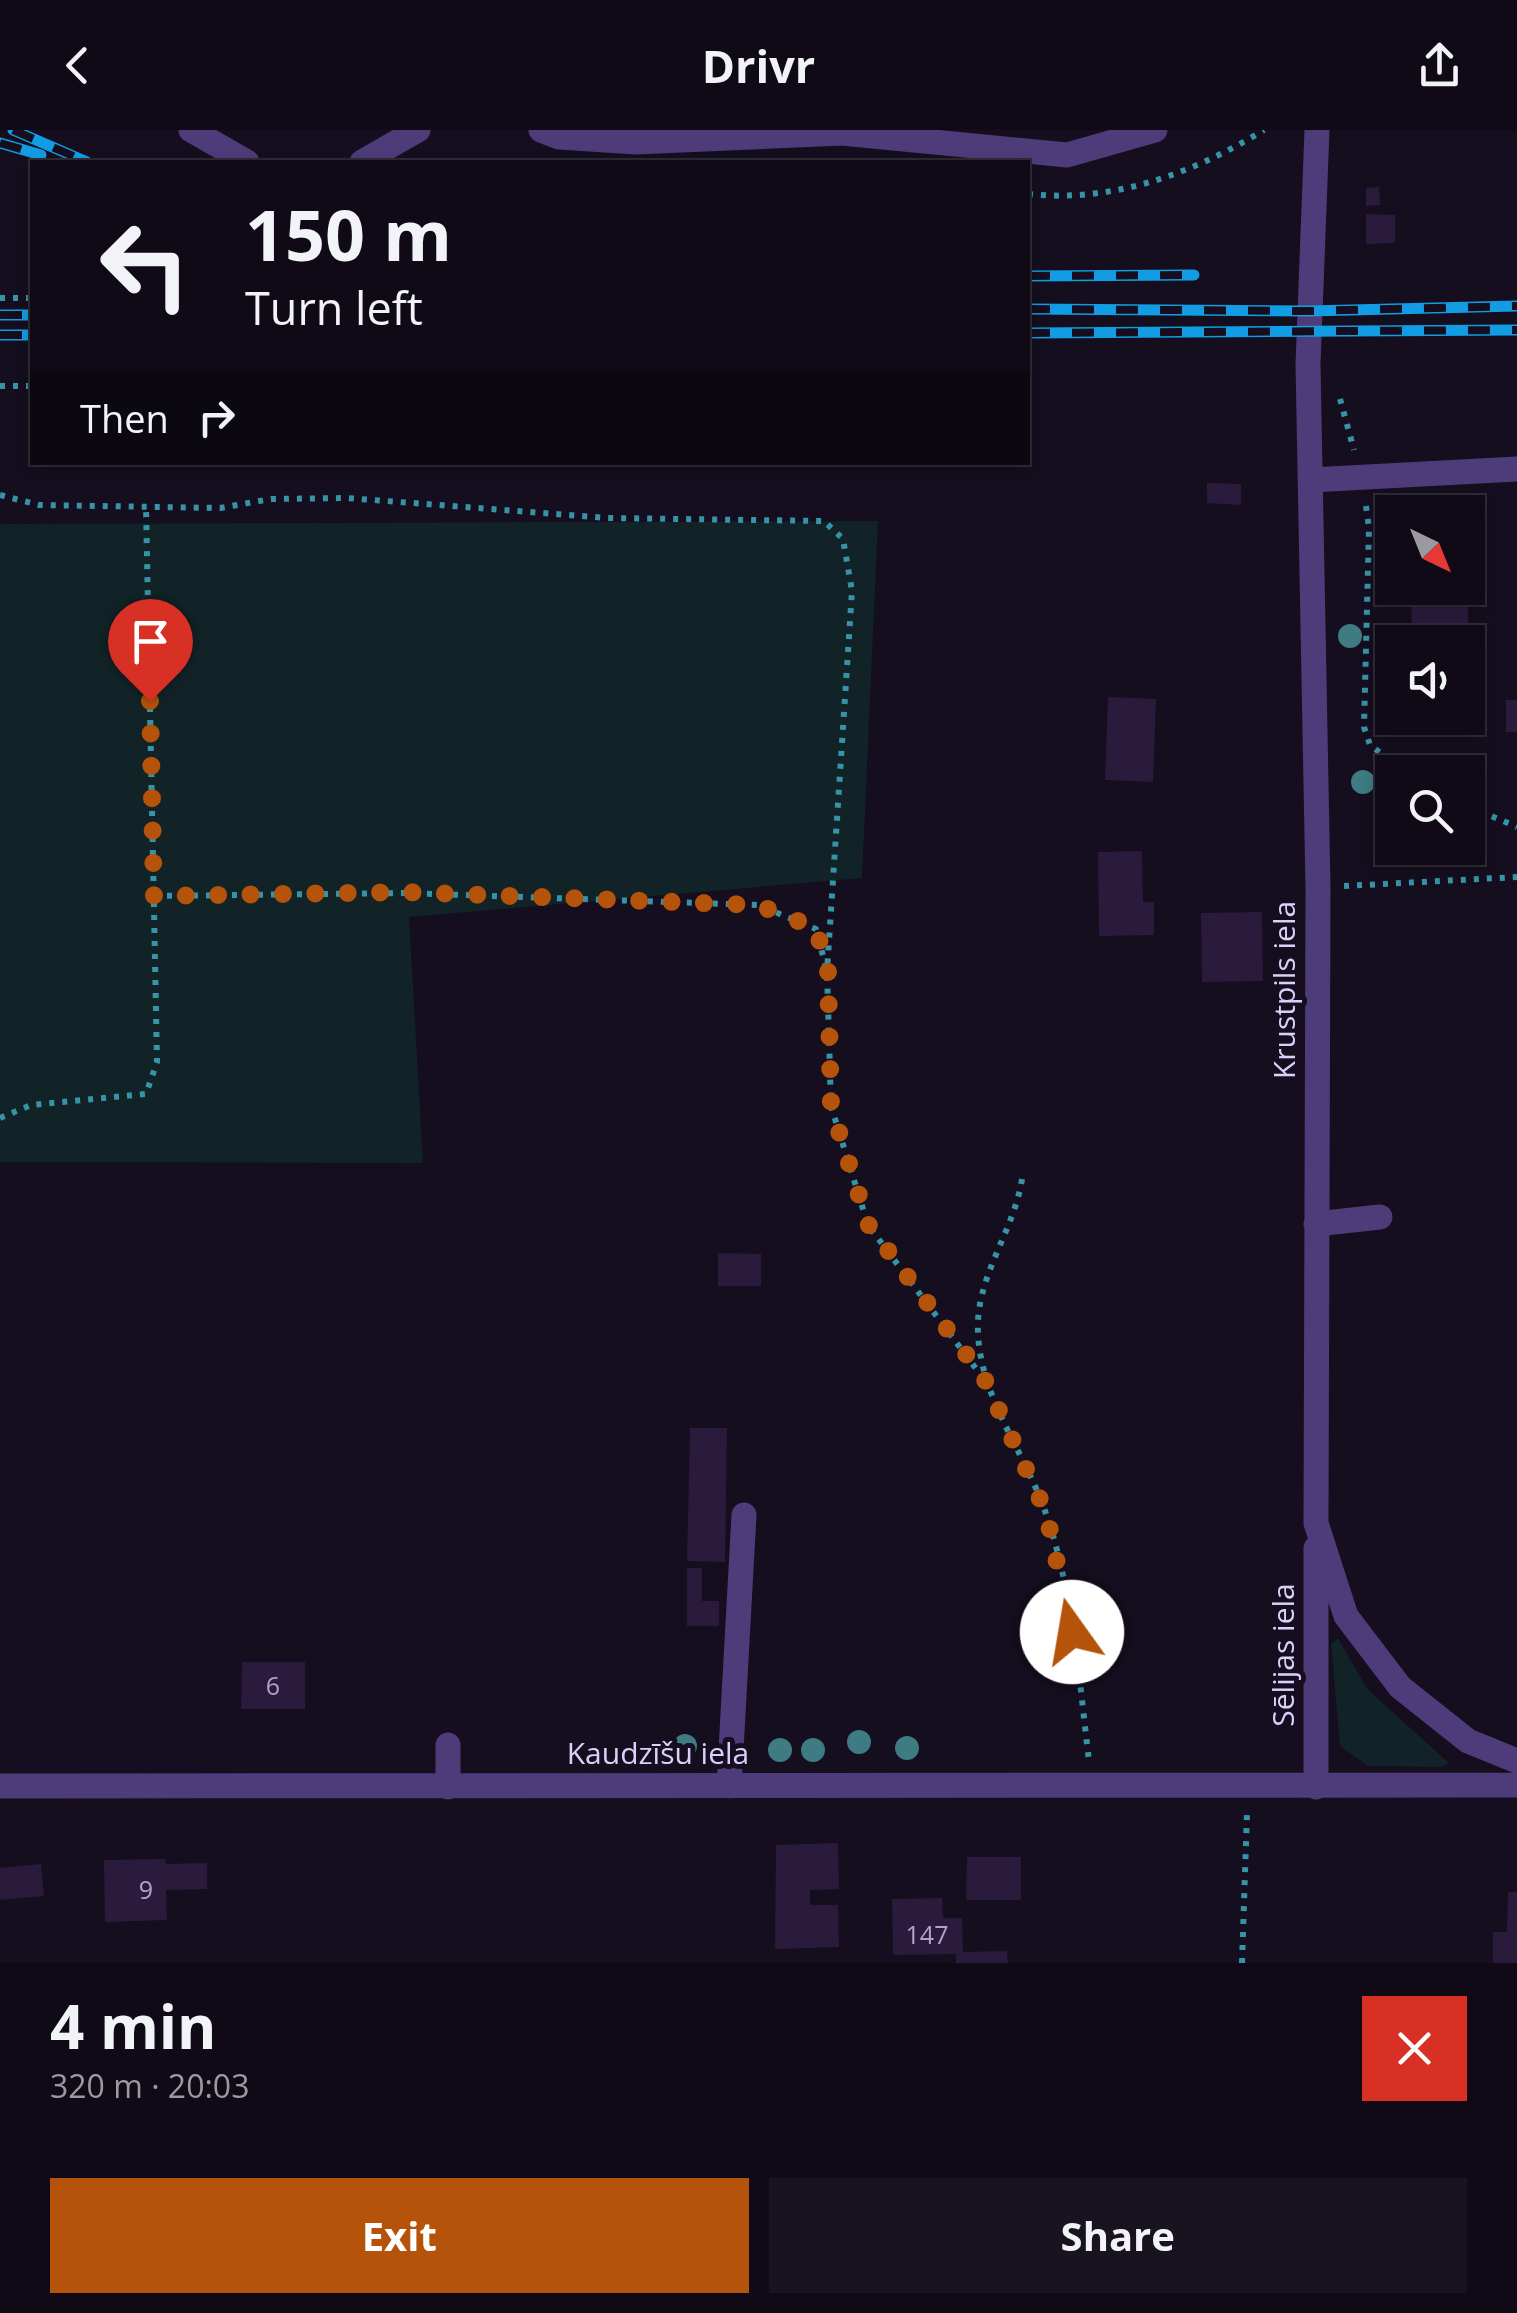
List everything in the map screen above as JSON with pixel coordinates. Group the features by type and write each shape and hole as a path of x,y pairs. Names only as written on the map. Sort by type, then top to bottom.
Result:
{"street":[{"path":"191,130 244,160"},
{"path":"366,160 418,130"},
{"path":"541,130 559,137 636,142 842,133 1067,155 1155,130"},
{"name":"Krustpils iela","path":"1317,130 1309,382 1318,888 1316,1523 1346,1616 1400,1687 1468,1741 1517,1761"},
{"path":"1311,480 1517,469"},
{"path":"1316,1224 1380,1217"},
{"path":"729,1786 744,1515"},
{"name":"Sēlijas iela","path":"1316,1523 1316,1787"},
{"path":"448,1744 448,1786"},
{"path":"1316,1787 1517,1785"},
{"name":"Kaudzīšu iela","path":"0,1786 1316,1787"}],"path":[{"path":"1030,194 1072,199 1137,187 1226,153 1264,130"},
{"path":"0,298 30,298"},
{"path":"1309,382 1337,387 1361,479 1369,528 1364,727 1370,745 1383,755"},
{"path":"0,386 30,386"},
{"path":"0,494 39,505 220,508 272,498 347,498 608,518 824,521 843,539 852,591 828,971 831,1106 868,1224 984,1378 1046,1512 1072,1632 1092,1787"},
{"path":"0,1118 31,1105 146,1094 157,1062 146,506"},
{"path":"1485,813 1517,827"},
{"path":"1318,888 1517,877"},
{"path":"154,896 404,892 758,905 816,928 828,971"},
{"path":"984,1378 977,1330 986,1276 1022,1180"},
{"path":"1242,1963 1249,1787"}],"shaded area":[{"path":"878,521 862,878 409,917 423,1163 0,1162 0,524"},
{"path":"1338,1638 1367,1689 1449,1763 1442,1767 1368,1766 1340,1746 1331,1644"}],"building":[{"path":"1379,187 1380,205 1366,206 1366,188"},
{"path":"1366,214 1395,215 1395,243 1366,244"},
{"path":"1207,483 1241,484 1241,505 1207,503"},
{"path":"1411,605 1468,605 1468,625 1412,625"},
{"path":"1108,697 1156,699 1153,782 1105,780"},
{"path":"1506,700 1517,700 1517,732 1506,732"},
{"path":"1413,735 1470,735 1470,736"},
{"path":"1142,851 1143,902 1154,902 1154,935 1099,936 1098,852"},
{"path":"1262,912 1263,981 1202,982 1201,913"},
{"path":"718,1253 761,1254 761,1286 718,1286"},
{"path":"690,1428 727,1428 725,1562 687,1561"},
{"path":"687,1568 702,1568 702,1601 719,1601 719,1626 687,1626"},
{"path":"242,1662 305,1662 305,1709 241,1709"},
{"path":"838,1843 839,1889 810,1890 810,1905 838,1905 839,1947 775,1949 776,1845"},
{"path":"967,1857 1021,1857 1021,1900 966,1900"},
{"path":"165,1859 166,1864 207,1863 207,1889 166,1890 167,1920 105,1922 104,1860"},
{"path":"41,1864 44,1896 0,1900 0,1868"},
{"path":"1508,1892 1517,1892 1517,1963 1493,1963 1493,1932 1507,1932"},
{"path":"942,1898 943,1918 962,1918 963,1952 1007,1951 1008,1963 956,1963 956,1954 893,1955 892,1899"}],"railway":[{"path":"13,130 82,160"},
{"path":"0,143 41,155"},
{"path":"1030,276 1194,275"},
{"path":"1030,309 1309,311 1517,306"},
{"path":"0,315 30,315"},
{"path":"1030,333 1517,330"},
{"path":"0,335 30,335"}],"route":[{"path":"150,701 154,896 404,892 758,905 816,928 828,971 831,1106 868,1224 984,1378 1046,1512 1072,1632"}]}
